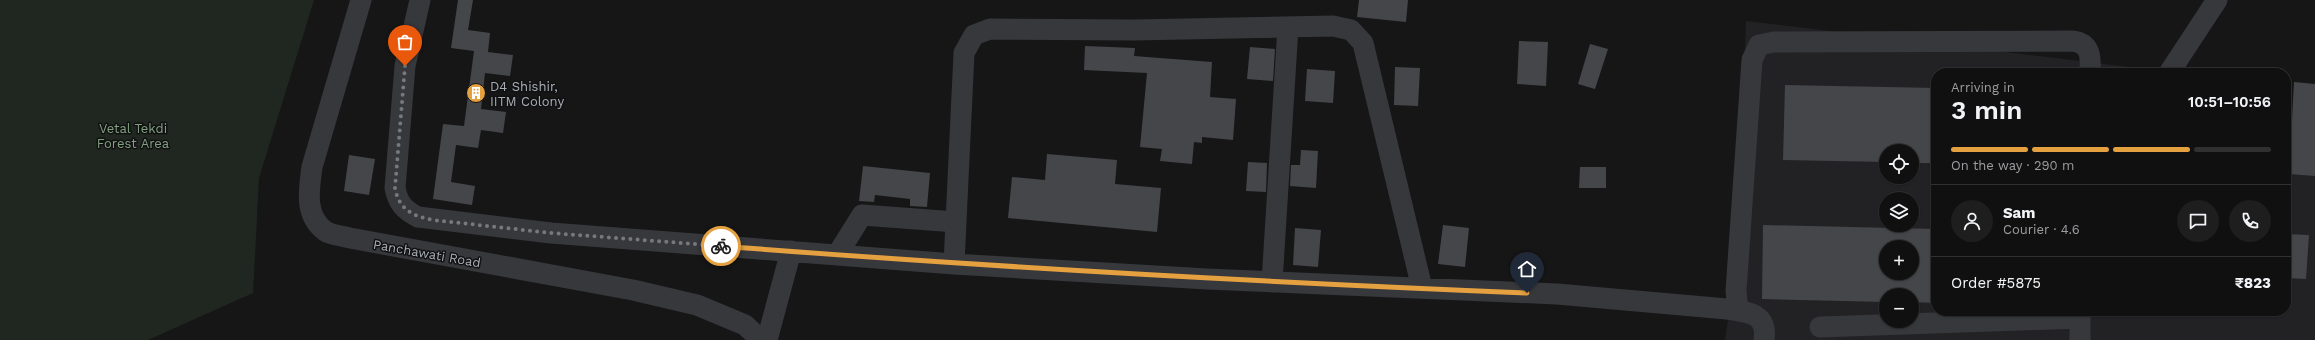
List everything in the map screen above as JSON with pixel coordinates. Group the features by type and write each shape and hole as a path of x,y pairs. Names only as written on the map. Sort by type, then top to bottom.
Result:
{"street":[{"name":"Panchawati Road","path":"361,0 312,166 309,193 312,217 326,232 350,238 633,290 697,305 745,325 761,340"},
{"path":"420,0 405,66 395,188 397,200 405,210 418,217 551,233 954,264 1272,282 1557,294 1738,311 1760,318 1765,331 1764,340"},
{"path":"2172,68 2217,0"},
{"path":"1272,282 1288,27"},
{"path":"954,264 964,53 974,35 990,29 1346,28 1354,32 1363,43 1422,288"},
{"path":"1738,311 1736,291 1752,60 1759,45 1774,42 2072,41 2084,44 2089,50 2092,56 2091,68"},
{"path":"837,255 862,215 956,222"},
{"path":"767,340 791,251"},
{"path":"1820,327 2040,316"},
{"path":"2080,316 2080,340"}],"shaded area":[{"path":"1746,21 2138,68 1931,68 1931,316 2291,316 2291,145 2315,159 2315,340 1725,340 1737,261"}],"green space":[{"name":"Vetal Tekdi Forest Area","path":"0,0 314,0 259,178 253,293 148,340 0,340"}],"building":[{"name":"D4 Shishir, IITM Colony","path":"458,0 473,0 468,30 490,33 488,52 513,55 510,76 485,73 481,109 506,112 503,133 481,130 478,148 456,145 451,182 475,186 472,205 433,199 443,124 464,126 474,51 451,48"},
{"path":"1359,0 1408,0 1406,22 1357,17"},
{"path":"1519,41 1548,42 1546,86 1517,84"},
{"path":"1590,44 1608,49 1595,89 1578,84"},
{"path":"1085,46 1135,48 1134,56 1212,62 1210,97 1236,99 1233,140 1202,137 1202,143 1194,142 1192,164 1160,161 1162,149 1140,147 1147,73 1084,70"},
{"path":"1250,47 1275,49 1273,81 1247,79"},
{"path":"1395,67 1420,68 1418,106 1394,105"},
{"path":"1307,69 1335,71 1333,103 1305,101"},
{"path":"2294,82 2315,84 2315,176 2291,174 2291,137"},
{"path":"1785,85 1931,88 1931,163 1919,163 1919,144 1879,144 1879,162 1783,160"},
{"path":"1301,150 1318,151 1316,188 1290,186 1291,165 1300,165"},
{"path":"1047,154 1117,160 1115,184 1161,188 1157,232 1008,218 1012,177 1045,180"},
{"path":"349,155 375,159 369,195 344,191"},
{"path":"1248,162 1267,163 1266,192 1246,191"},
{"path":"863,166 930,173 927,207 910,206 910,199 875,195 874,202 859,201"},
{"path":"1580,167 1606,167 1606,188 1579,188"},
{"path":"1443,225 1469,228 1465,267 1438,264"},
{"path":"1763,225 1879,228 1879,232 1919,232 1919,229 1931,229 1931,303 1919,302 1919,288 1879,288 1879,302 1762,299"},
{"path":"1295,228 1321,230 1318,267 1293,265"},
{"path":"2291,234 2309,235 2306,279 2291,278"}],"way so far":[{"path":"405,66 395,188 397,200 405,210 418,217 433,220 551,233 721,246"}],"place":[{"name":"D4 Shishir, IITM Colony","path":"476,93"}],"route":[{"path":"721,246 954,264 1175,277 1527,293"}]}
